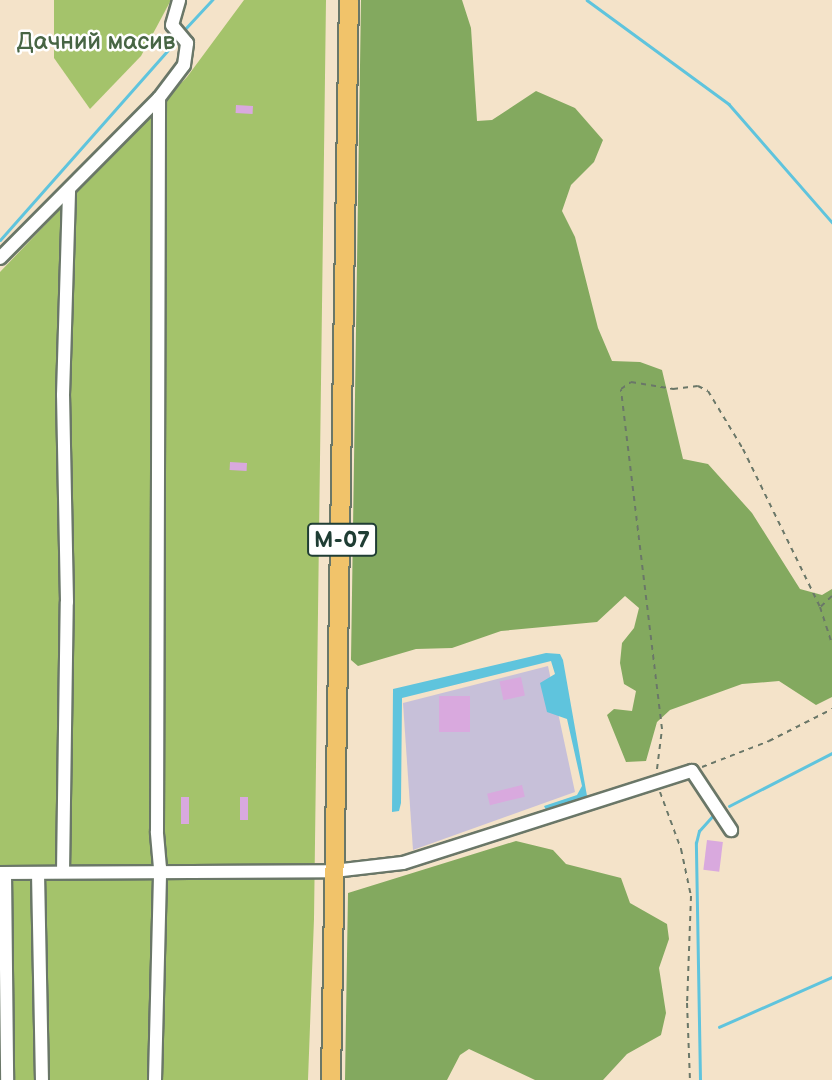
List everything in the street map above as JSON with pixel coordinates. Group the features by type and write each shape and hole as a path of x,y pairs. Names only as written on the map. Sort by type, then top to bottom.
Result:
{"highway":[{"name":"М-07","path":"331,1080 349,0"}],"street":[{"path":"0,258 159,98 188,52 187,43 172,25 179,0"},
{"path":"155,1080 160,869 157,831 159,98"},
{"path":"64,872 67,602 63,395 69,189"},
{"path":"7,1080 2,873 160,869 334,871 403,863 692,771 713,796 732,830"},
{"path":"38,873 42,1080"}],"path":[{"path":"690,1080 687,1003 691,896 681,849 657,783 656,752 662,729 621,389 631,382 673,388 698,386 709,391 743,449 820,607 832,643"},
{"path":"820,607 832,596"},
{"path":"692,771 769,741 832,709"}],"shaded area":[{"path":"548,666 575,792 413,850 403,703"}],"green space":[{"name":"Дачний масив","path":"54,0 171,0 141,56 90,109 54,58"},
{"path":"244,0 326,0 314,919 308,1080 0,1080 0,272 187,77"},
{"path":"361,0 462,0 471,28 477,121 492,120 536,91 575,108 603,140 594,162 571,185 562,211 575,237 598,328 612,361 640,362 662,370 683,459 708,464 726,484 752,513 800,589 822,595 832,589 832,697 816,705 779,681 742,684 670,710 657,722 646,761 626,762 607,715 614,709 632,711 636,691 624,684 620,663 622,643 634,628 639,608 625,596 597,622 501,631 452,648 416,649 358,666 351,660"},
{"path":"516,841 553,850 566,864 621,878 630,903 667,924 669,939 659,968 666,1013 661,1035 627,1054 603,1080 535,1080 469,1049 460,1055 447,1080 345,1080 348,893"}],"water":[{"path":"546,653 560,654 563,660 587,796 546,810 544,806 577,795 582,786 567,719 547,712 540,683 555,674 551,661 402,698 401,803 399,811 392,812 393,689"}],"building":[{"path":"236,105 253,106 253,114 236,113"},
{"path":"230,462 247,463 247,471 230,470"},
{"path":"521,677 525,696 503,700 499,682"},
{"path":"439,696 470,696 470,732 439,732"},
{"path":"522,785 525,797 490,805 487,794"},
{"path":"181,797 189,797 189,824 181,824"},
{"path":"240,797 248,797 248,820 240,820"},
{"path":"707,840 723,842 719,872 703,870"}],"waterway":[{"path":"185,29 212,0"},
{"path":"587,0 729,104 832,222"},
{"path":"0,240 175,42"},
{"path":"729,806 832,753"},
{"path":"700,1080 696,843 699,831 715,813"},
{"path":"719,1027 832,977"}]}
